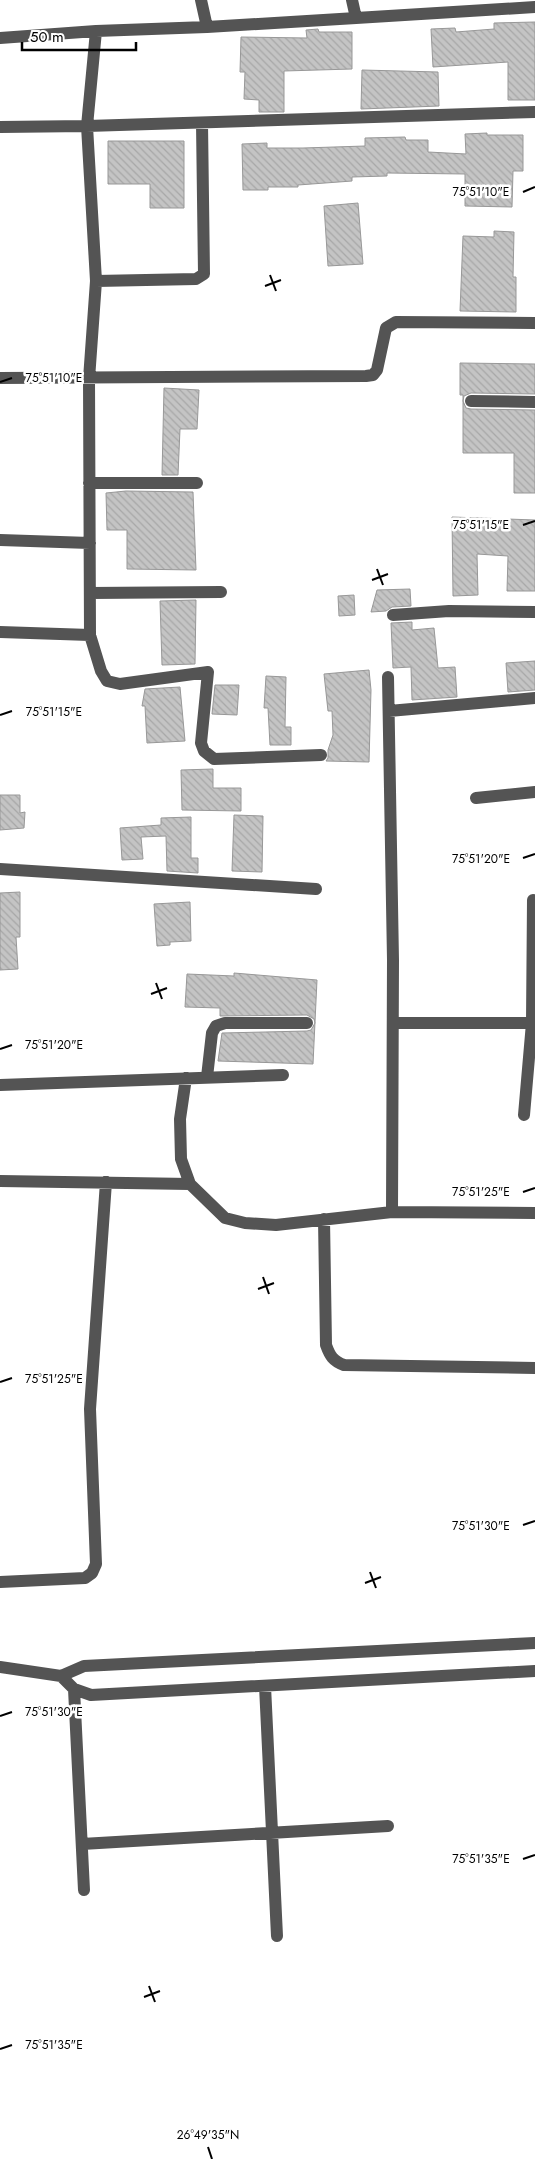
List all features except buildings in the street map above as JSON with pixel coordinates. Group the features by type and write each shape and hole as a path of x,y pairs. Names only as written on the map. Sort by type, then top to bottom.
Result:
{"street":[{"path":"202,0 207,27"},
{"path":"352,0 356,18"},
{"path":"0,38 96,31 207,27 356,18 510,4 535,6"},
{"path":"96,31 87,126 96,281 89,379 90,635 101,671 107,681 120,684 208,672 201,743 204,751 214,759 321,754"},
{"path":"0,127 202,123 535,112"},
{"path":"96,281 196,279 204,274 202,123"},
{"path":"0,378 366,376 373,375 377,370 386,328 396,322 535,323"},
{"path":"470,401 535,402"},
{"path":"90,483 196,483"},
{"path":"0,540 90,543"},
{"path":"90,593 221,592"},
{"path":"393,615 449,611 535,612"},
{"path":"0,632 90,635"},
{"path":"388,677 393,1023 392,1212"},
{"path":"388,711 535,698"},
{"path":"476,798 535,792"},
{"path":"0,869 316,889"},
{"path":"524,1115 534,1023 533,900"},
{"path":"207,1077 212,1033 216,1026 225,1023 307,1023"},
{"path":"393,1023 534,1023"},
{"path":"0,1085 283,1075"},
{"path":"186,1078 180,1119 181,1159 190,1184 225,1218 245,1223 276,1224 392,1212 535,1213"},
{"path":"0,1181 190,1184"},
{"path":"0,1582 85,1578 92,1573 96,1564 90,1409 106,1182"},
{"path":"324,1219 326,1345 329,1354 335,1361 344,1365 535,1368"},
{"path":"0,1668 62,1676 84,1666 535,1643"},
{"path":"62,1676 74,1689 91,1695 535,1671"},
{"path":"265,1686 277,1936"},
{"path":"74,1689 84,1890"},
{"path":"82,1844 388,1826"}]}
